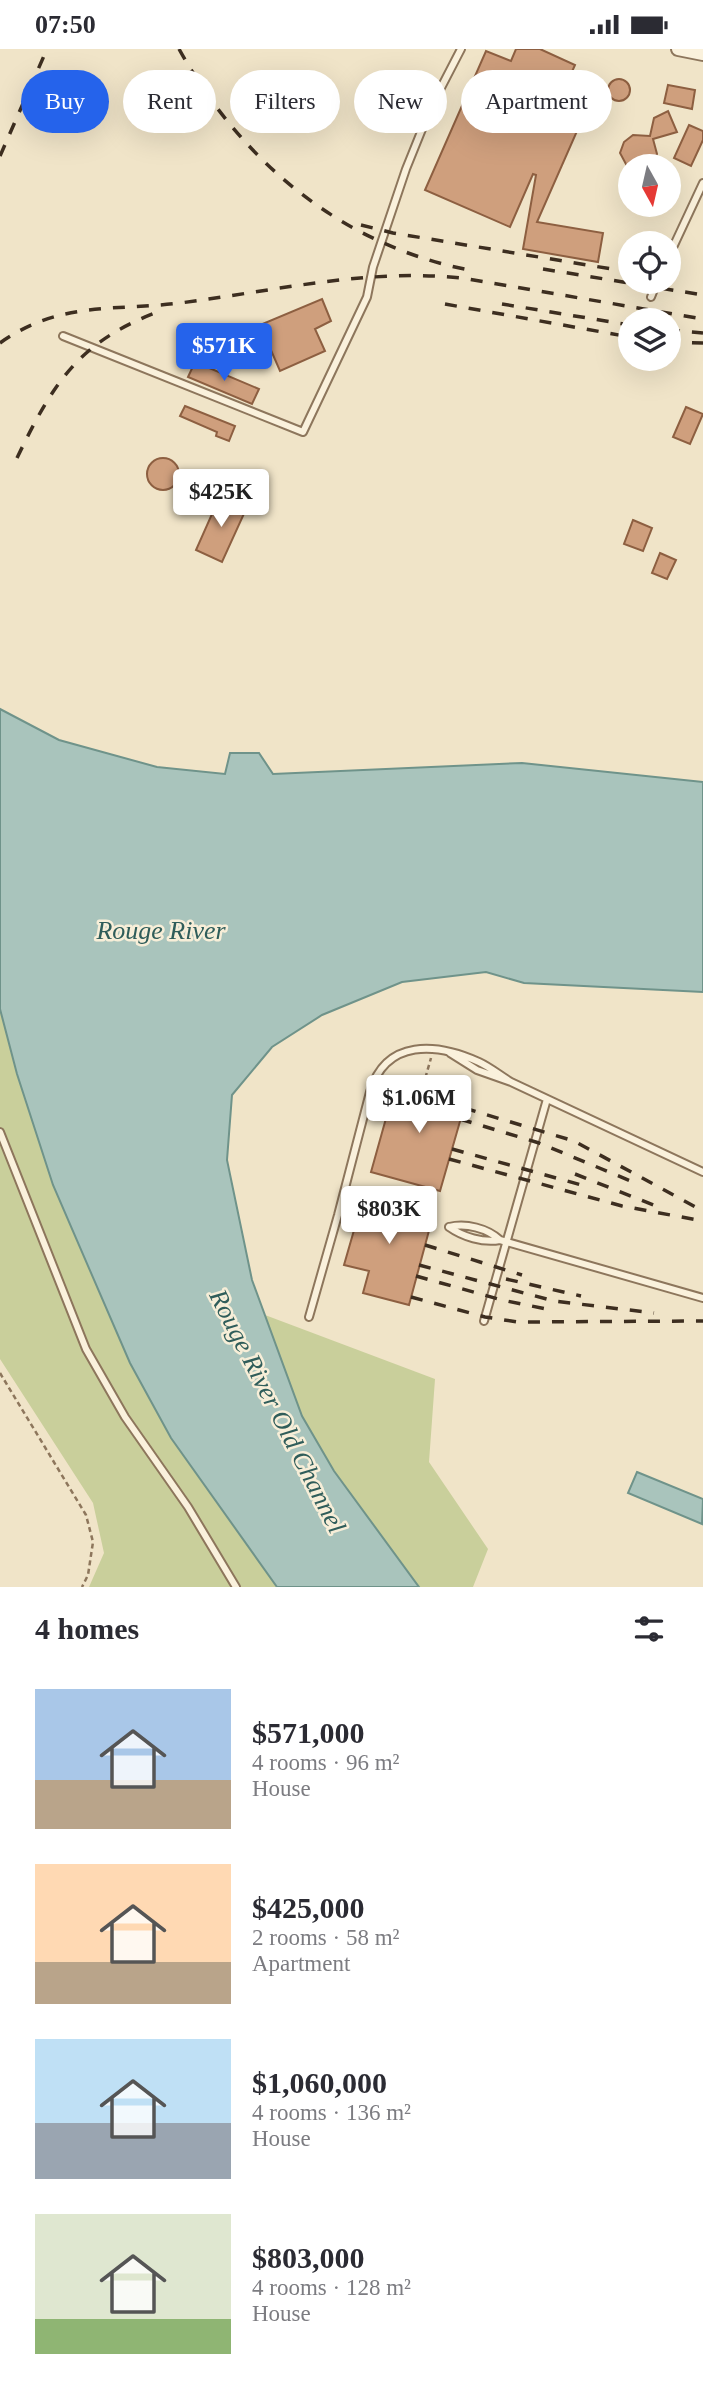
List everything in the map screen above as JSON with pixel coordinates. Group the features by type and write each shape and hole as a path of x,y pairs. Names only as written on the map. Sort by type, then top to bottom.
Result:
{"street":[{"path":"678,49 703,54"}],"lane":[{"path":"63,336 303,432 367,297 373,267 406,169 431,107 461,49"},
{"path":"681,231 703,183"},
{"path":"309,1317 373,1083 385,1065 411,1049 434,1048 450,1053 477,1070 547,1098 703,1172"},
{"path":"484,1321 503,1241 547,1098"},
{"path":"0,1132 86,1349 125,1417 188,1507 236,1587"},
{"path":"503,1241 490,1242 474,1238 449,1227 460,1224 492,1233 503,1241 703,1298"}],"path":[{"path":"423,1086 434,1048"},
{"path":"0,1373 86,1515 93,1542 88,1575 82,1587"}],"green space":[{"path":"0,1009 17,1074 53,1184 130,1363 171,1438 277,1587 89,1587 104,1553 93,1503 0,1359"},
{"path":"265,1315 435,1379 429,1462 488,1549 473,1587 419,1587 334,1471 302,1416"}],"water":[{"name":"Rouge River","path":"0,709 59,740 157,767 225,774 230,753 259,753 273,774 522,763 703,782 703,992 524,983 486,972 402,982 322,1015 272,1047 232,1095 227,1160 252,1280 302,1416 334,1471 419,1587 277,1587 171,1438 130,1363 53,1185 17,1074 0,1009"},
{"path":"637,1472 703,1499 702,1524 628,1493"}],"building":[{"path":"516,49 540,49 575,65 573,70 478,70 486,51 511,61"},
{"path":"623,80 629,86 627,98 619,101 612,98 612,82"},
{"path":"668,85 695,90 692,109 664,103"},
{"path":"461,108 461,133 576,133 537,222 603,233 598,262 523,249 536,175 533,174 510,227 425,190"},
{"path":"668,111 677,132 653,139 657,154 621,154 624,142 633,135 650,136 654,118"},
{"path":"689,125 703,131 703,140 691,166 681,161 681,154 676,154"},
{"path":"322,299 331,321 315,329 325,351 280,371 260,325"},
{"path":"195,362 259,389 252,404 188,377"},
{"path":"185,406 235,426 229,441 216,436 217,432 180,416"},
{"path":"686,407 703,414 690,444 673,437"},
{"path":"163,458 174,463 179,474 174,485 163,490 152,485 147,474 152,463"},
{"path":"220,496 247,507 222,562 196,550"},
{"path":"633,520 652,528 643,551 624,544"},
{"path":"660,553 676,560 667,579 652,573"},
{"path":"397,1079 467,1097 440,1191 371,1172"},
{"path":"365,1192 434,1212 409,1305 363,1293 369,1271 344,1265"}],"railway":[{"path":"0,156 47,49"},
{"path":"179,49 204,90 232,127 264,162 299,192 337,219 378,241 422,258 469,270"},
{"path":"361,225 393,233 618,270"},
{"path":"543,269 703,295"},
{"path":"0,343 44,320 87,310 180,303 321,282 392,276 462,278 703,319"},
{"path":"445,304 618,335"},
{"path":"502,304 618,323"},
{"path":"17,458 44,407 73,366 110,335 163,310"},
{"path":"681,331 703,333"},
{"path":"681,342 703,343"},
{"path":"464,1108 574,1141 703,1211"},
{"path":"460,1119 539,1143 638,1184"},
{"path":"452,1149 585,1186"},
{"path":"449,1159 622,1206 703,1221"},
{"path":"575,1174 656,1206"},
{"path":"425,1245 522,1275"},
{"path":"419,1265 554,1301 654,1313"},
{"path":"416,1276 502,1300 551,1310"},
{"path":"506,1279 581,1296"},
{"path":"411,1297 485,1317 518,1322 703,1321"}],"water label":[{"name":"Rouge River Old Channel","path":"278,1411"}]}
